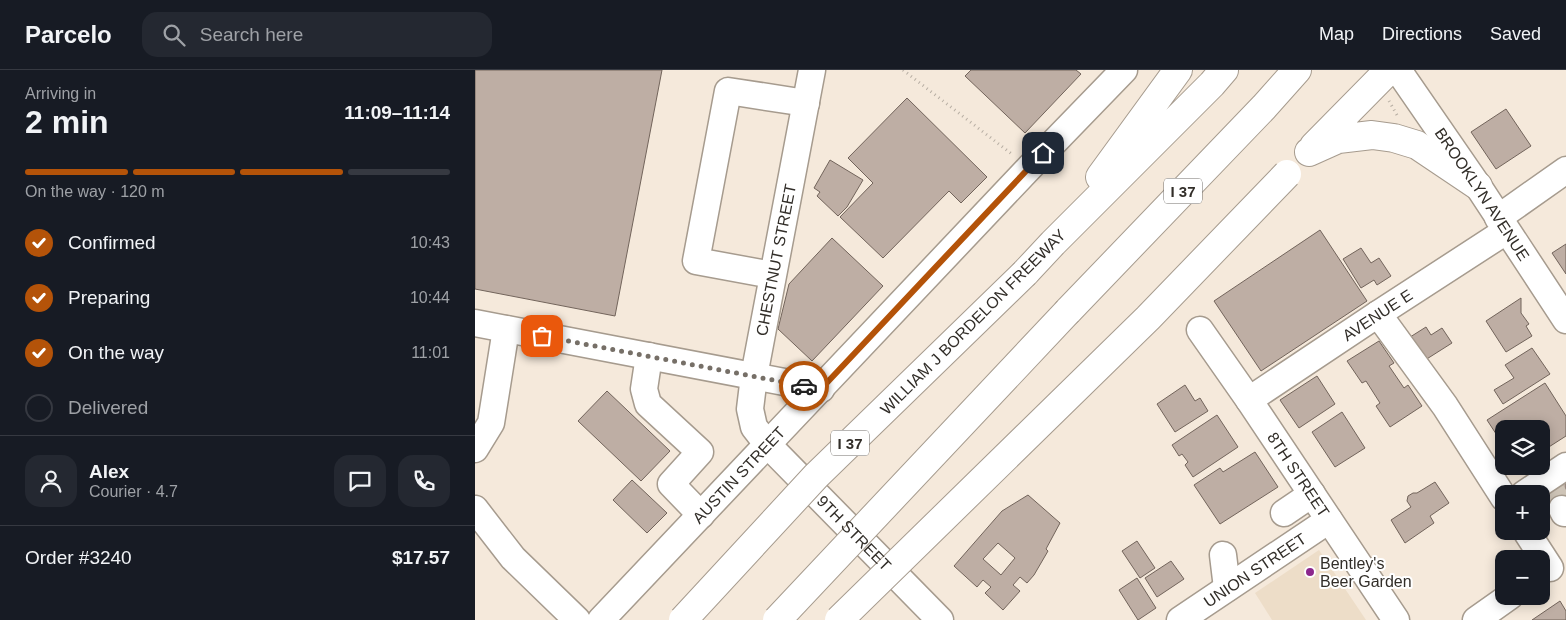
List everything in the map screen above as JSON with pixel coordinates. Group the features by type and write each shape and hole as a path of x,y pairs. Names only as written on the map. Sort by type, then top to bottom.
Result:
{"highway":[{"path":"1053,243 1178,70"},
{"name":"WILLIAM J BORDELON FREEWAY","path":"683,620 816,476 1025,273 1224,70"},
{"name":"I 37","path":"777,620 1297,70"},
{"path":"839,620 1149,318 1389,70"},
{"path":"1309,152 1338,139 1372,135 1394,138 1417,145 1478,186"}],"street":[{"name":"CHESTNUT STREET","path":"768,445 754,427 750,408 772,275 812,70"},
{"name":"AUSTIN STREET","path":"601,620 1124,70"},
{"name":"BROOKLYN AVENUE","path":"1398,70 1478,186 1566,320"},
{"path":"772,275 696,262 726,100 728,91 806,103"},
{"name":"AVENUE E","path":"1249,400 1378,314 1502,224 1566,170"},
{"path":"1378,314 1445,406 1496,485"},
{"path":"475,323 821,389"},
{"path":"475,448 491,422 506,329"},
{"name":"8TH STREET","path":"1200,330 1396,620"},
{"path":"649,356 644,388 648,404 700,452 671,484 701,515"},
{"name":"9TH STREET","path":"768,445 940,620"},
{"path":"1285,513 1312,494"},
{"path":"475,509 513,558 577,620"},
{"name":"UNION STREET","path":"1180,620 1329,520"},
{"path":"1532,540 1553,566"},
{"path":"1223,554 1227,588"},
{"path":"1476,620 1497,605"}],"path":[{"path":"903,70 1015,156"}],"shaded area":[{"name":"Bentley's Beer Garden","path":"1319,550 1366,620 1272,620 1255,593"}],"building":[{"path":"475,70 662,70 615,316 475,289"},
{"path":"971,70 1076,70 1081,74 1025,133 965,76"},
{"path":"907,98 987,177 961,203 949,191 883,258 840,217 873,183 848,158"},
{"path":"1506,109 1531,146 1496,169 1471,132"},
{"path":"830,160 863,180 847,207 838,216 817,196 820,192 814,188"},
{"path":"1320,230 1367,301 1261,371 1214,301"},
{"path":"832,238 883,286 812,361 778,329 789,284"},
{"path":"1566,244 1566,274 1552,253"},
{"path":"1361,248 1371,263 1379,258 1391,276 1377,285 1374,280 1361,288 1343,259"},
{"path":"1521,298 1521,313 1529,324 1526,326 1532,336 1506,352 1486,321"},
{"path":"1426,327 1431,335 1442,328 1452,343 1422,362 1407,339"},
{"path":"1379,341 1394,363 1389,366 1404,388 1408,385 1422,406 1390,427 1376,406 1380,403 1366,381 1362,383 1347,361"},
{"path":"1532,348 1550,374 1503,404 1494,390 1514,378 1505,365"},
{"path":"1317,376 1335,404 1299,428 1280,400"},
{"path":"1545,383 1566,416 1566,436 1550,446 1550,420 1495,420 1495,432 1487,420"},
{"path":"1185,385 1195,401 1200,398 1208,411 1175,432 1157,404"},
{"path":"607,391 670,451 641,481 578,421"},
{"path":"1342,412 1365,448 1335,467 1312,432"},
{"path":"1217,415 1238,447 1193,477 1185,465 1188,462 1182,454 1179,456 1172,445"},
{"path":"1255,452 1278,487 1220,524 1194,485 1220,468 1223,472"},
{"path":"632,480 667,513 647,533 613,500"},
{"path":"1566,480 1566,506 1557,512 1550,502 1550,490"},
{"path":"1435,482 1449,503 1430,516 1434,523 1405,543 1391,520 1411,507 1407,501 1408,496"},
{"path":"1028,495 1060,523 1046,549 1048,551 1034,575 1027,583 1020,577 1013,585 1020,591 1003,610 985,593 991,587 983,580 977,587 954,566 1002,511","holes":["998,543 1015,558 1001,575 983,559"]},
{"path":"1137,541 1155,568 1140,578 1122,551"},
{"path":"1171,561 1184,579 1157,597 1145,578"},
{"path":"1137,578 1156,608 1138,620 1119,590"},
{"path":"1560,601 1566,611 1566,620 1532,620"}],"tunnel":[{"path":"1551,490 1562,509"}],"way so far":[{"path":"542,336 804,386"}],"place":[{"name":"Bentley's Beer Garden","path":"1310,572"}],"route":[{"path":"804,386 821,389 1043,153"}]}
